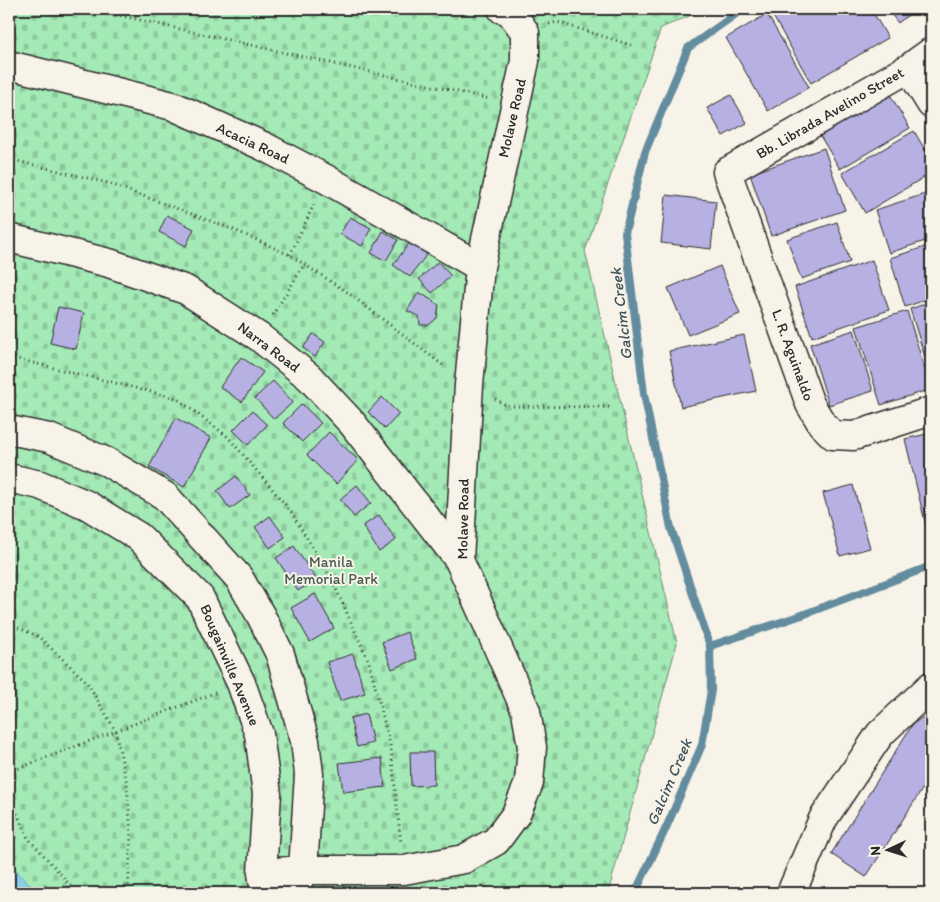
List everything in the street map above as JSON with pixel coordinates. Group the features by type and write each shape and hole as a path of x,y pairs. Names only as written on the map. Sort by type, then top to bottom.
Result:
{"street":[{"path":"502,9 509,10 525,32"},
{"name":"Molave Road","path":"263,883 298,882 404,870 464,859 496,841 516,814 529,783 532,747 526,711 459,560 469,385 480,267 514,104 525,61 525,32"},
{"name":"Bb. Librada Avelino Street","path":"727,172 909,68 931,52"},
{"name":"Acacia Road","path":"9,65 173,106 263,146 326,179 480,267"},
{"path":"909,68 931,104"},
{"name":"L. R. Aguinaldo","path":"727,172 810,404 822,424 833,435 854,436 931,411"},
{"name":"Narra Road","path":"9,238 109,263 186,290 259,337 309,377 352,423 459,560"},
{"path":"9,430 49,438 107,462 165,496 239,578 280,654 305,741 309,774 298,882"},
{"name":"Bougainville Avenue","path":"9,478 40,485 87,505 139,537 200,598 240,683 259,734 267,794 263,883"},
{"path":"794,892 823,819 880,734 931,686"}],"path":[{"path":"91,9 514,104"},
{"path":"525,32 557,22 631,45"},
{"path":"9,159 108,183 232,229 290,255 347,292 469,385 508,406 610,407"},
{"path":"290,255 326,179"},
{"path":"259,337 304,265"},
{"path":"9,356 176,398 228,437 290,510 332,580 369,662 391,750 404,870"},
{"path":"9,624 38,636 87,682 115,730 127,783 131,834 128,893"},
{"path":"9,772 240,683"},
{"path":"9,795 28,838 76,893"}],"green space":[{"name":"Manila Memorial Park","path":"9,9 706,9 661,28 585,251 677,643 608,893 9,893"}],"water":[{"path":"9,862 37,893 9,893"}],"building":[{"path":"774,9 871,9 888,38 811,83 770,11"},
{"path":"887,9 916,9 898,23"},
{"path":"767,14 809,87 768,111 726,38"},
{"path":"889,93 910,128 840,169 819,134"},
{"path":"731,95 747,123 723,136 707,108"},
{"path":"914,131 931,160 931,173 865,213 842,173"},
{"path":"824,148 845,210 771,236 750,174"},
{"path":"931,192 931,239 889,253 875,210"},
{"path":"666,195 716,201 711,249 661,243"},
{"path":"167,215 194,229 186,246 159,232"},
{"path":"350,217 371,228 362,246 340,234"},
{"path":"837,222 850,262 801,279 787,239"},
{"path":"383,231 398,240 386,261 371,253"},
{"path":"410,242 427,254 410,277 393,265"},
{"path":"931,245 931,298 905,307 890,258"},
{"path":"872,260 889,310 812,337 795,287"},
{"path":"438,262 451,276 432,293 419,279"},
{"path":"720,266 740,314 688,335 668,288"},
{"path":"419,292 439,305 437,318 429,325 420,325 419,316 407,311"},
{"path":"931,302 931,377 910,309"},
{"path":"58,307 84,313 76,349 50,343"},
{"path":"907,311 931,389 881,405 856,327"},
{"path":"854,330 873,391 829,405 810,344"},
{"path":"313,334 325,342 315,357 303,348"},
{"path":"744,335 756,391 681,407 669,351"},
{"path":"241,357 263,372 242,402 220,387"},
{"path":"273,381 293,402 274,419 255,398"},
{"path":"382,397 399,414 385,429 368,412"},
{"path":"302,404 321,423 302,442 283,423"},
{"path":"252,411 267,425 248,445 233,430"},
{"path":"176,418 211,438 184,487 149,467"},
{"path":"329,432 358,460 336,484 307,455"},
{"path":"931,433 931,529 927,530 905,439"},
{"path":"236,476 250,495 230,509 217,491"},
{"path":"357,485 371,503 354,517 340,499"},
{"path":"853,485 870,548 840,556 823,493"},
{"path":"379,515 396,540 379,552 363,526"},
{"path":"270,516 285,537 270,548 255,527"},
{"path":"294,546 316,579 298,591 276,558"},
{"path":"315,594 334,628 310,642 291,608"},
{"path":"407,632 417,659 392,669 382,642"},
{"path":"353,654 365,693 340,701 327,662"},
{"path":"366,714 373,743 357,747 350,718"},
{"path":"925,715 931,716 931,777 866,877 831,854 912,725"},
{"path":"410,752 433,752 434,785 411,786"},
{"path":"382,758 385,787 343,792 339,763"}],"waterway":[{"name":"Galcim Creek","path":"635,893 702,745 711,690 710,646 671,528 644,394 625,233 645,152 688,48 743,9"},
{"name":"Galcim Creek","path":"710,646 802,615 931,566"}]}
